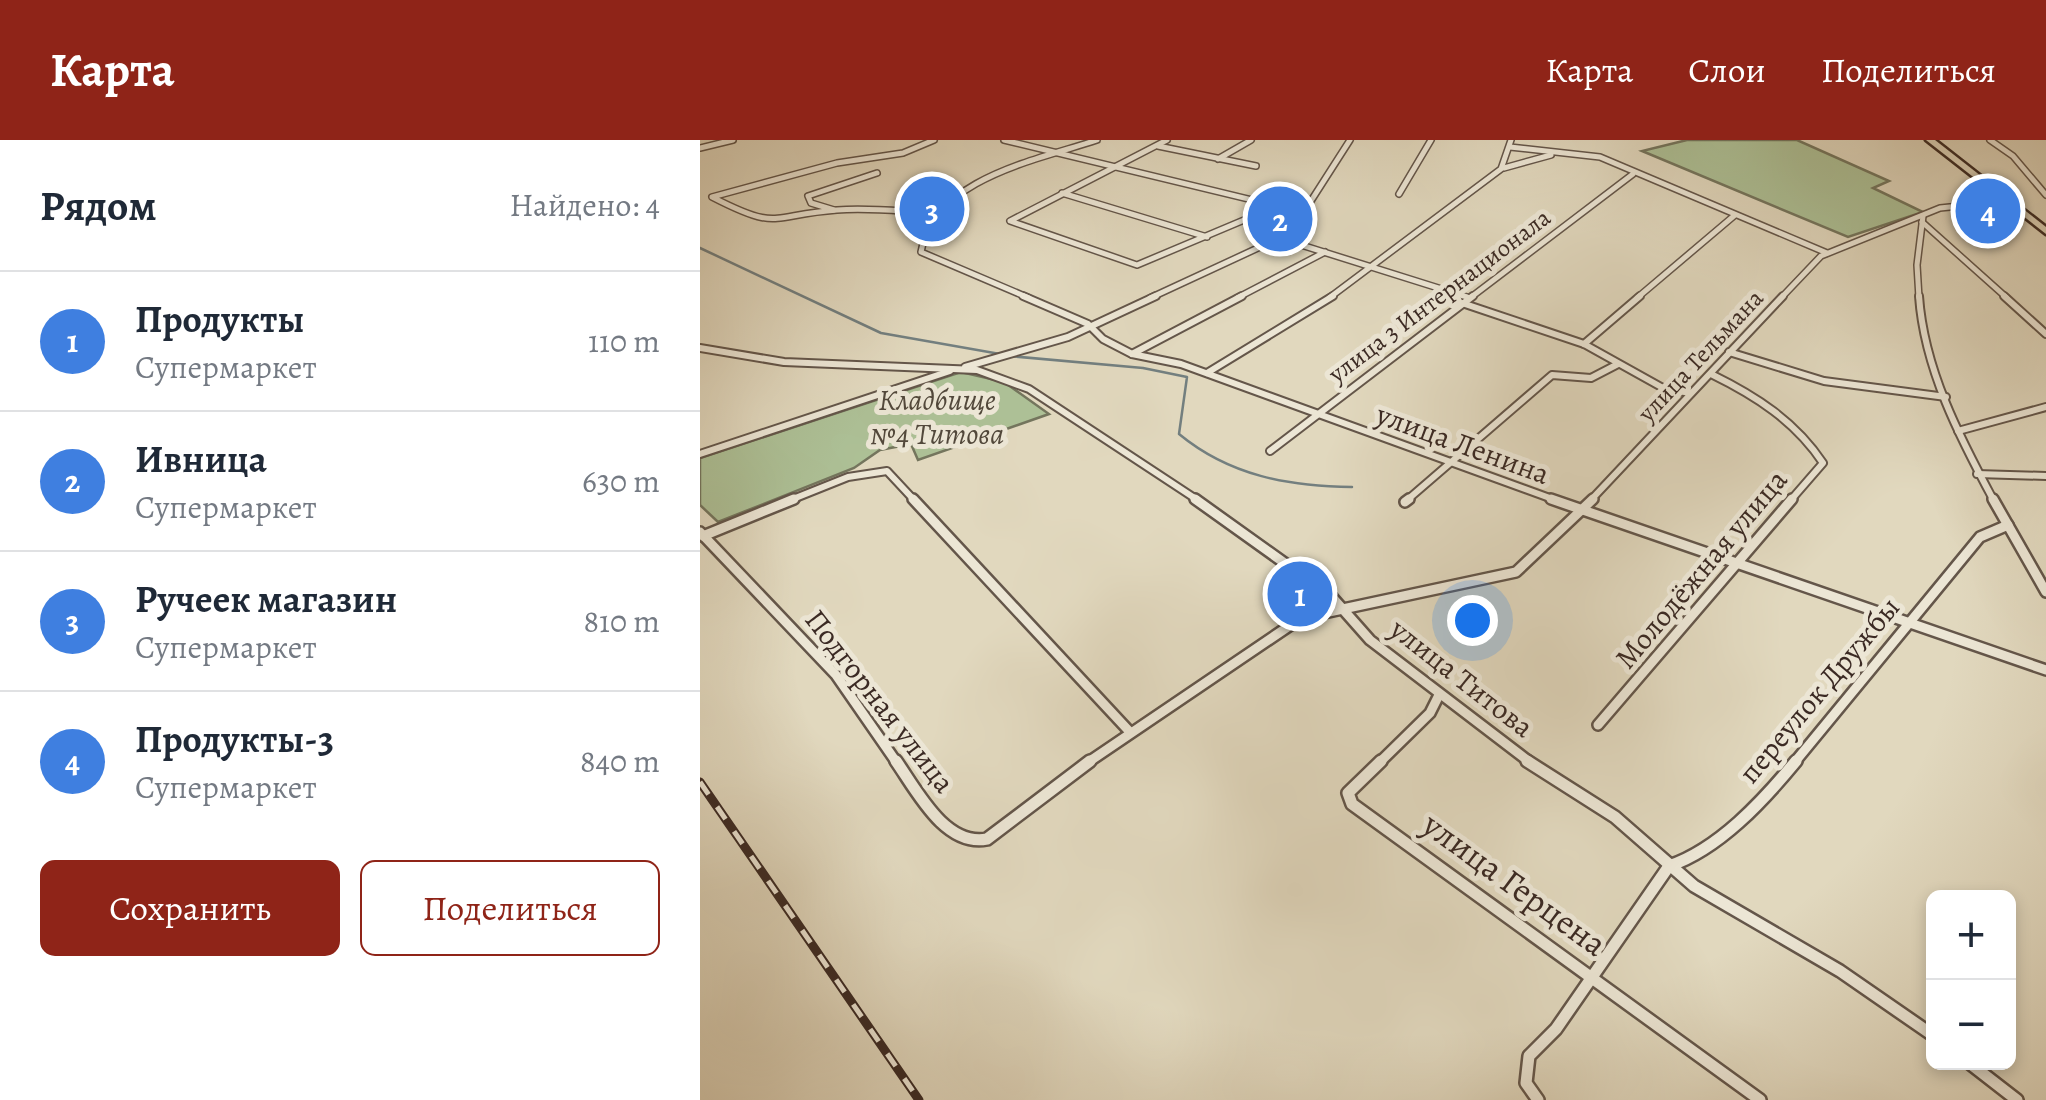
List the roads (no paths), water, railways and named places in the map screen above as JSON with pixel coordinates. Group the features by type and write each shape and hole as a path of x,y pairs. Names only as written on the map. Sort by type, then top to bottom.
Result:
{"main road":[{"path":"1930,140 2046,231"}],"street":[{"path":"700,148 733,140"},
{"path":"712,197 837,164 903,152 934,140"},
{"path":"1004,140 1302,212"},
{"path":"878,173 808,196 817,206 837,210 938,213 960,192 1096,140"},
{"path":"1167,140 1010,220 1131,264 1144,264 1275,207"},
{"path":"1218,159 1252,140"},
{"path":"978,366 1004,352 1068,337 1279,238 1302,212 1350,140"},
{"path":"1399,194 1431,140"},
{"path":"1990,140 2012,156 2046,195"},
{"path":"1501,169 1510,144 1600,157 1827,253"},
{"path":"1155,145 1256,166"},
{"path":"1207,373 1375,266 1501,169 1564,153"},
{"name":"улица 3 Интернационала","path":"1270,451 1633,174"},
{"path":"1062,193 1207,237"},
{"path":"704,195 753,218 807,219 837,210"},
{"name":"улица Тельмана","path":"1296,618 1516,572 1582,510 1827,253 1948,206 2008,201"},
{"name":"улица Ленина","path":"938,213 922,240 922,252 1093,326 1102,339 1132,354 1207,373 1314,415 1734,564 2046,670"},
{"path":"1584,344 1735,214"},
{"path":"1922,219 2046,334"},
{"path":"1922,219 1918,279 1923,326 1946,397 1977,474 2046,592"},
{"path":"1279,238 1375,266 1584,344 1663,388 1690,393"},
{"path":"1132,354 1325,252"},
{"name":"улица Титова","path":"700,348 784,362 978,366 1029,389 1099,432 1332,597 1370,640 1512,750 1615,817 1694,886 1840,971 1926,1030"},
{"path":"1729,352 1824,381 1946,397"},
{"path":"1405,502 1552,375 1590,378 1618,364"},
{"path":"700,454 960,368"},
{"name":"Молодёжная улица","path":"1598,726 1823,463 1810,440 1776,410 1710,374"},
{"path":"1958,431 2046,408"},
{"path":"701,533 848,476 887,471 896,475 1128,731 1332,597"},
{"path":"1977,474 2046,476"},
{"name":"переулок Дружбы","path":"1538,1100 1526,1082 1529,1056 1556,1029 1669,866 1690,859 1764,798 1980,537 2008,525"},
{"name":"Подгорная улица","path":"701,533 836,674 916,790 953,834 970,842 986,839 1128,731"},
{"name":"улица Герцена","path":"1440,695 1430,713 1348,793 1352,804 1760,1100"},
{"path":"1978,1070 2017,1100"}],"waterway":[{"path":"700,248 881,333 1000,354"},
{"path":"1009,356 1143,368 1187,377 1179,434 1198,448 1261,476 1352,487"}],"railway":[{"path":"700,782 919,1100"}],"place":[{"name":"Ручеек магазин","path":"932,209"},
{"name":"Продукты-3","path":"1988,211"},
{"name":"Ивница","path":"1280,219"},
{"name":"Продукты","path":"1300,594"}],"park label":[{"name":"Кладбище №4 Титова","path":"937,417"}]}
